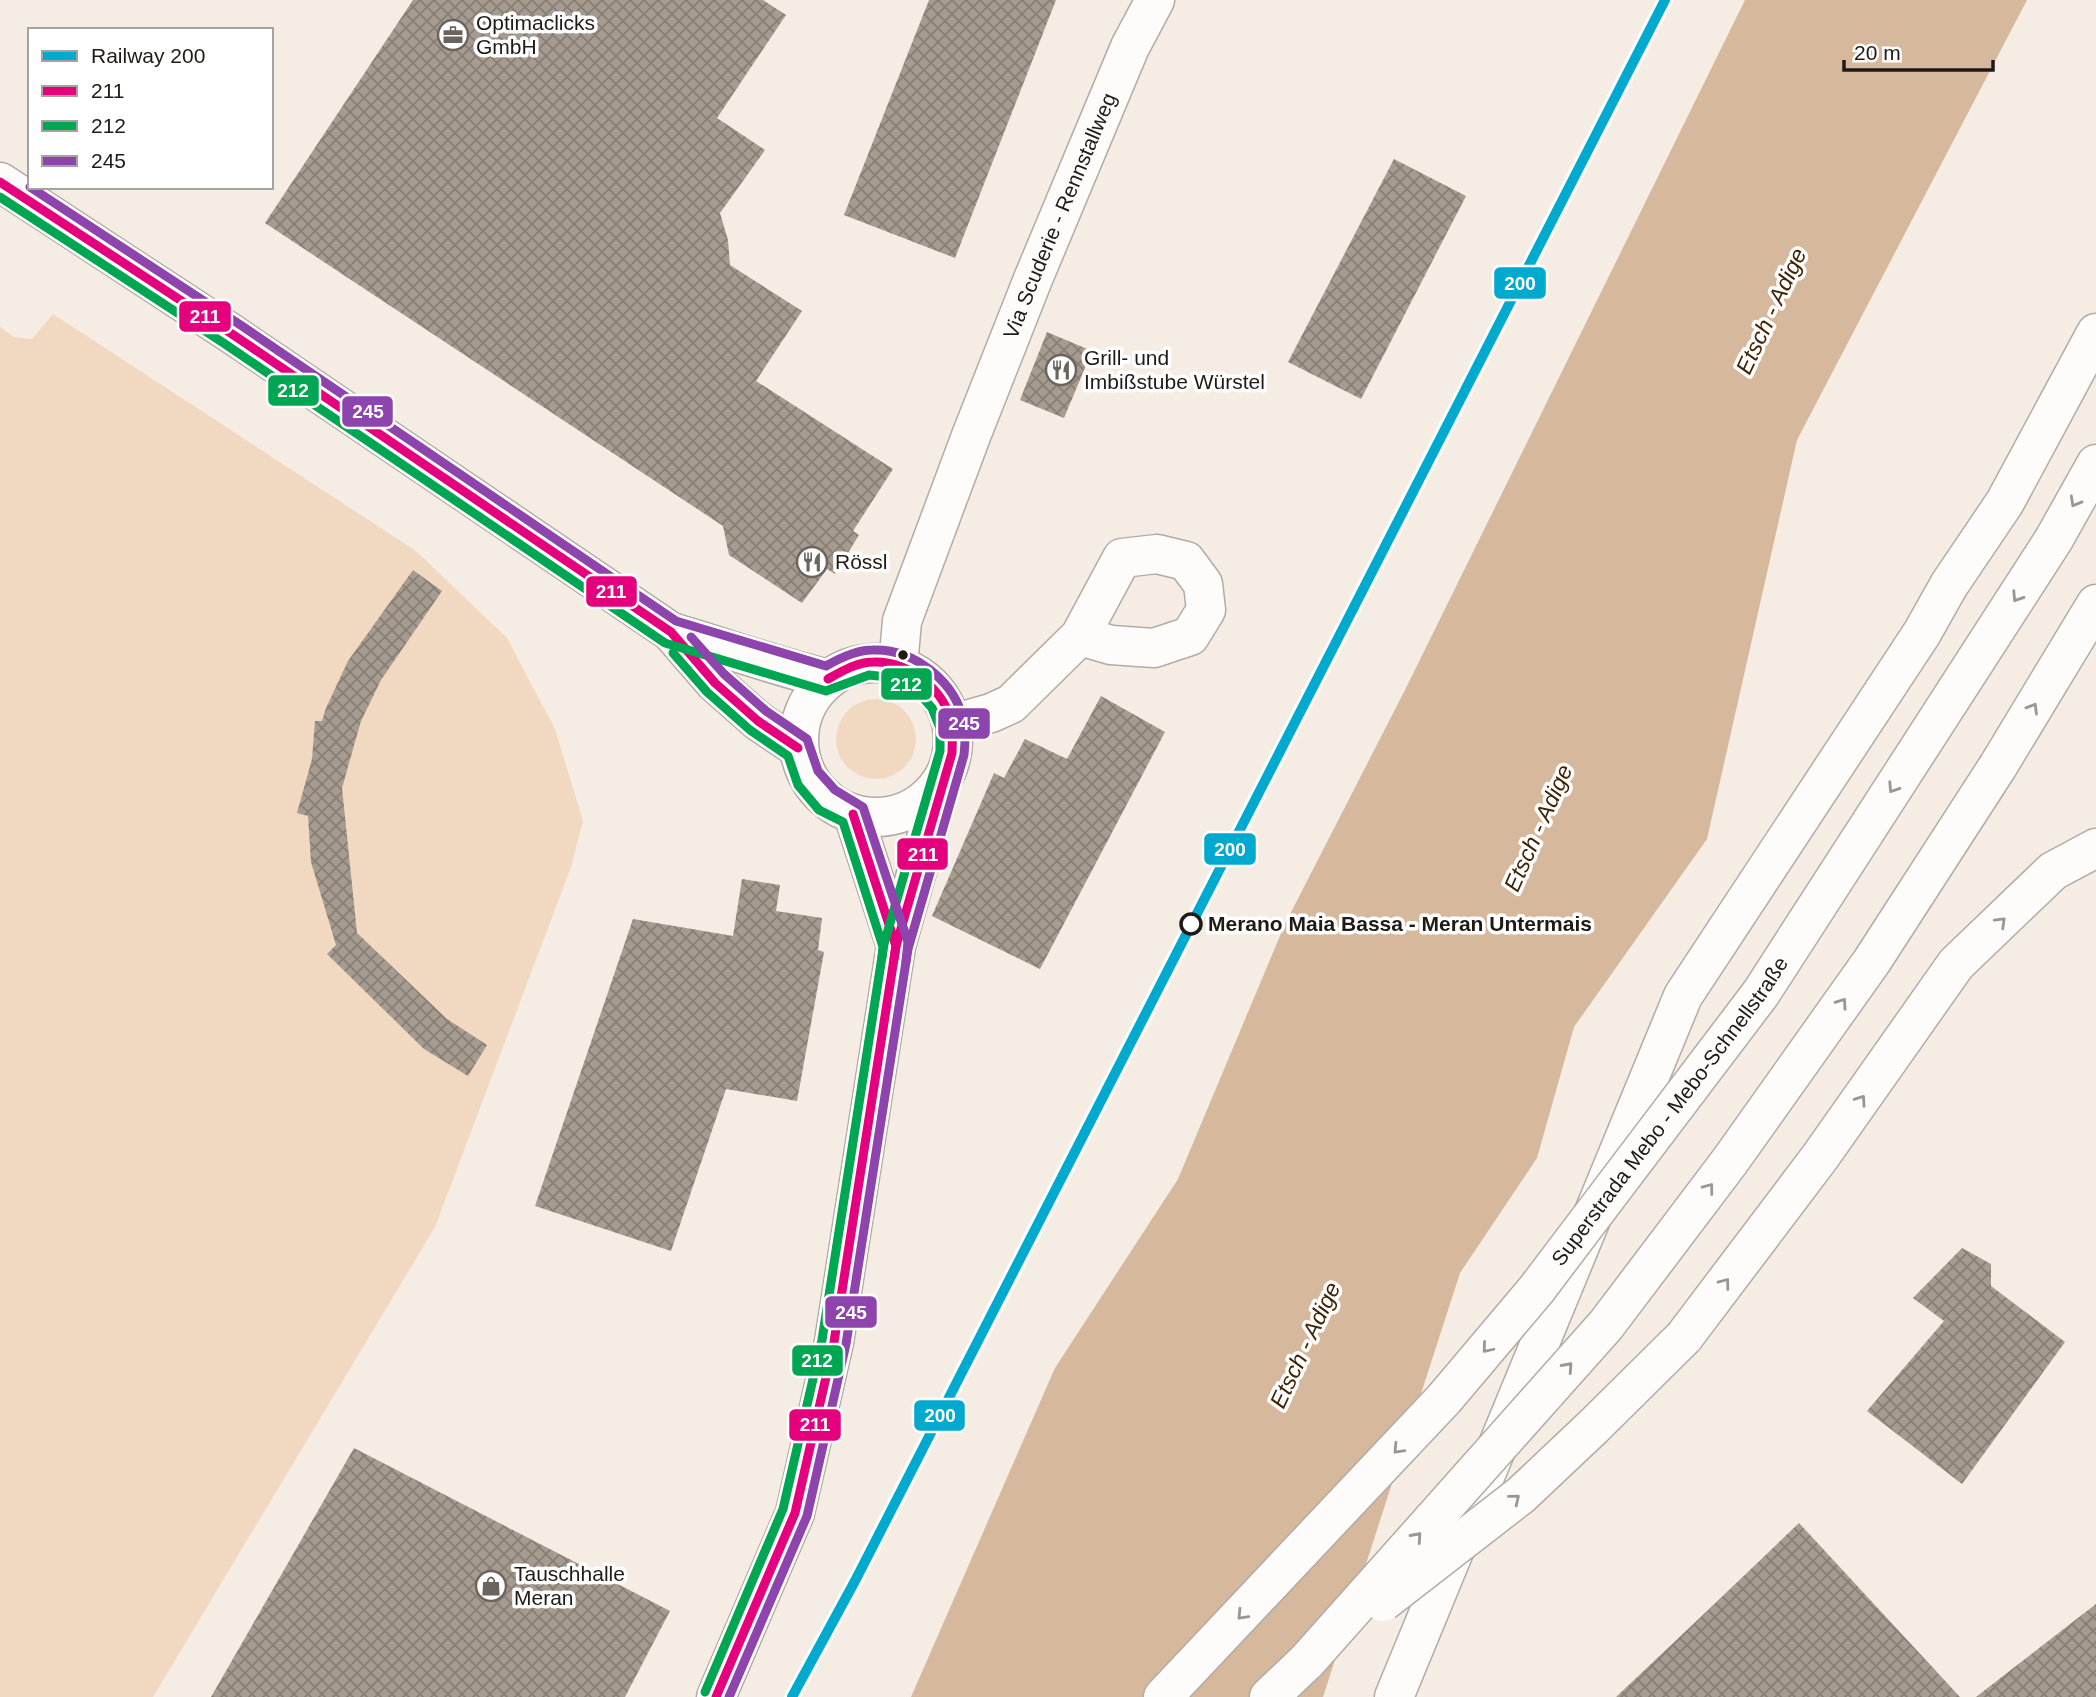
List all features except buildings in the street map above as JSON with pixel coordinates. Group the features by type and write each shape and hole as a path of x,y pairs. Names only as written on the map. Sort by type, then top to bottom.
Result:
{"main road":[{"name":"Via Scuderie - Rennstallweg","path":"898,666 902,621 971,436 1120,69 1155,0"},
{"path":"0,182 233,334 671,632 715,683 758,721 798,748"},
{"path":"1394,1697 1683,996 2005,502 2096,333"},
{"name":"Superstrada Mebo - Mebo-Schnellstraße","path":"1163,1697 1444,1399 1536,1290 1761,993 2054,539 2096,464"},
{"path":"1269,1697 1307,1661 1606,1325 1730,1161 1872,961 1998,766 2096,604"},
{"path":"671,632 828,679"},
{"path":"952,724 991,713 1011,704 1080,636"},
{"path":"716,1697 794,1513 834,1342 896,946 952,754 952,724 941,699 922,678 898,666 874,662 850,667 828,679 810,698 800,722 798,748 807,777 827,800 853,814 878,818 903,813 925,800 942,781"},
{"path":"853,814 896,946"},
{"path":"1307,1661 1521,1495 1684,1337 1820,1157 1956,964 2053,871 2096,848"}],"shaded area":[{"path":"53,314 416,551 507,638 555,729 583,821 571,867 435,1227 153,1697 0,1697 0,327 14,337 32,339"},
{"path":"876,699 891,702 904,711 913,724 916,739 913,754 904,767 891,776 876,779 861,776 848,767 839,754 836,739 839,724 848,711 861,702"}],"water":[{"name":"Etsch - Adige","path":"1745,0 2027,0 1797,440 1707,839 1574,1027 1537,1158 1460,1273 1323,1697 911,1697 1055,1368 1178,1179 1285,924 1406,688"}],"rail line":[{"name":"200","path":"792,1697 855,1581 1665,0"}],"transit line":[{"name":"211","path":"0,182 232,334 671,632 715,683 758,721 798,748"},
{"name":"245","path":"33,189 239,324 676,621 826,666 866,650 903,655 931,670 952,694 959,708 965,727 964,755 908,949 846,1344 807,1516 729,1697"},
{"name":"212","path":"0,197 225,344 665,643 826,691 869,675 896,678 916,690 932,708 940,728 940,751 884,944 822,1340 783,1509 705,1692"},
{"name":"245","path":"691,637 724,674 766,711 807,739 818,771 835,790 863,807 908,942 906,961"},
{"name":"212","path":"673,653 707,692 750,730 788,756 798,785 819,810 843,822 883,947 882,957"},
{"name":"211","path":"716,1697 795,1513 834,1342 896,946 952,753 952,726 948,713 934,690 912,672 887,663 868,662 828,679"},
{"name":"211","path":"853,814 896,946 894,959"}],"place":[{"name":"Optimaclicks GmbH","path":"453,35"},
{"name":"Grill- und Imbißstube Würstel","path":"1061,370"},
{"name":"Rössl","path":"812,562"},
{"name":"Merano Maia Bassa - Meran Untermais","path":"1191,924"},
{"name":"Tauschhalle Meran","path":"491,1586"}]}
